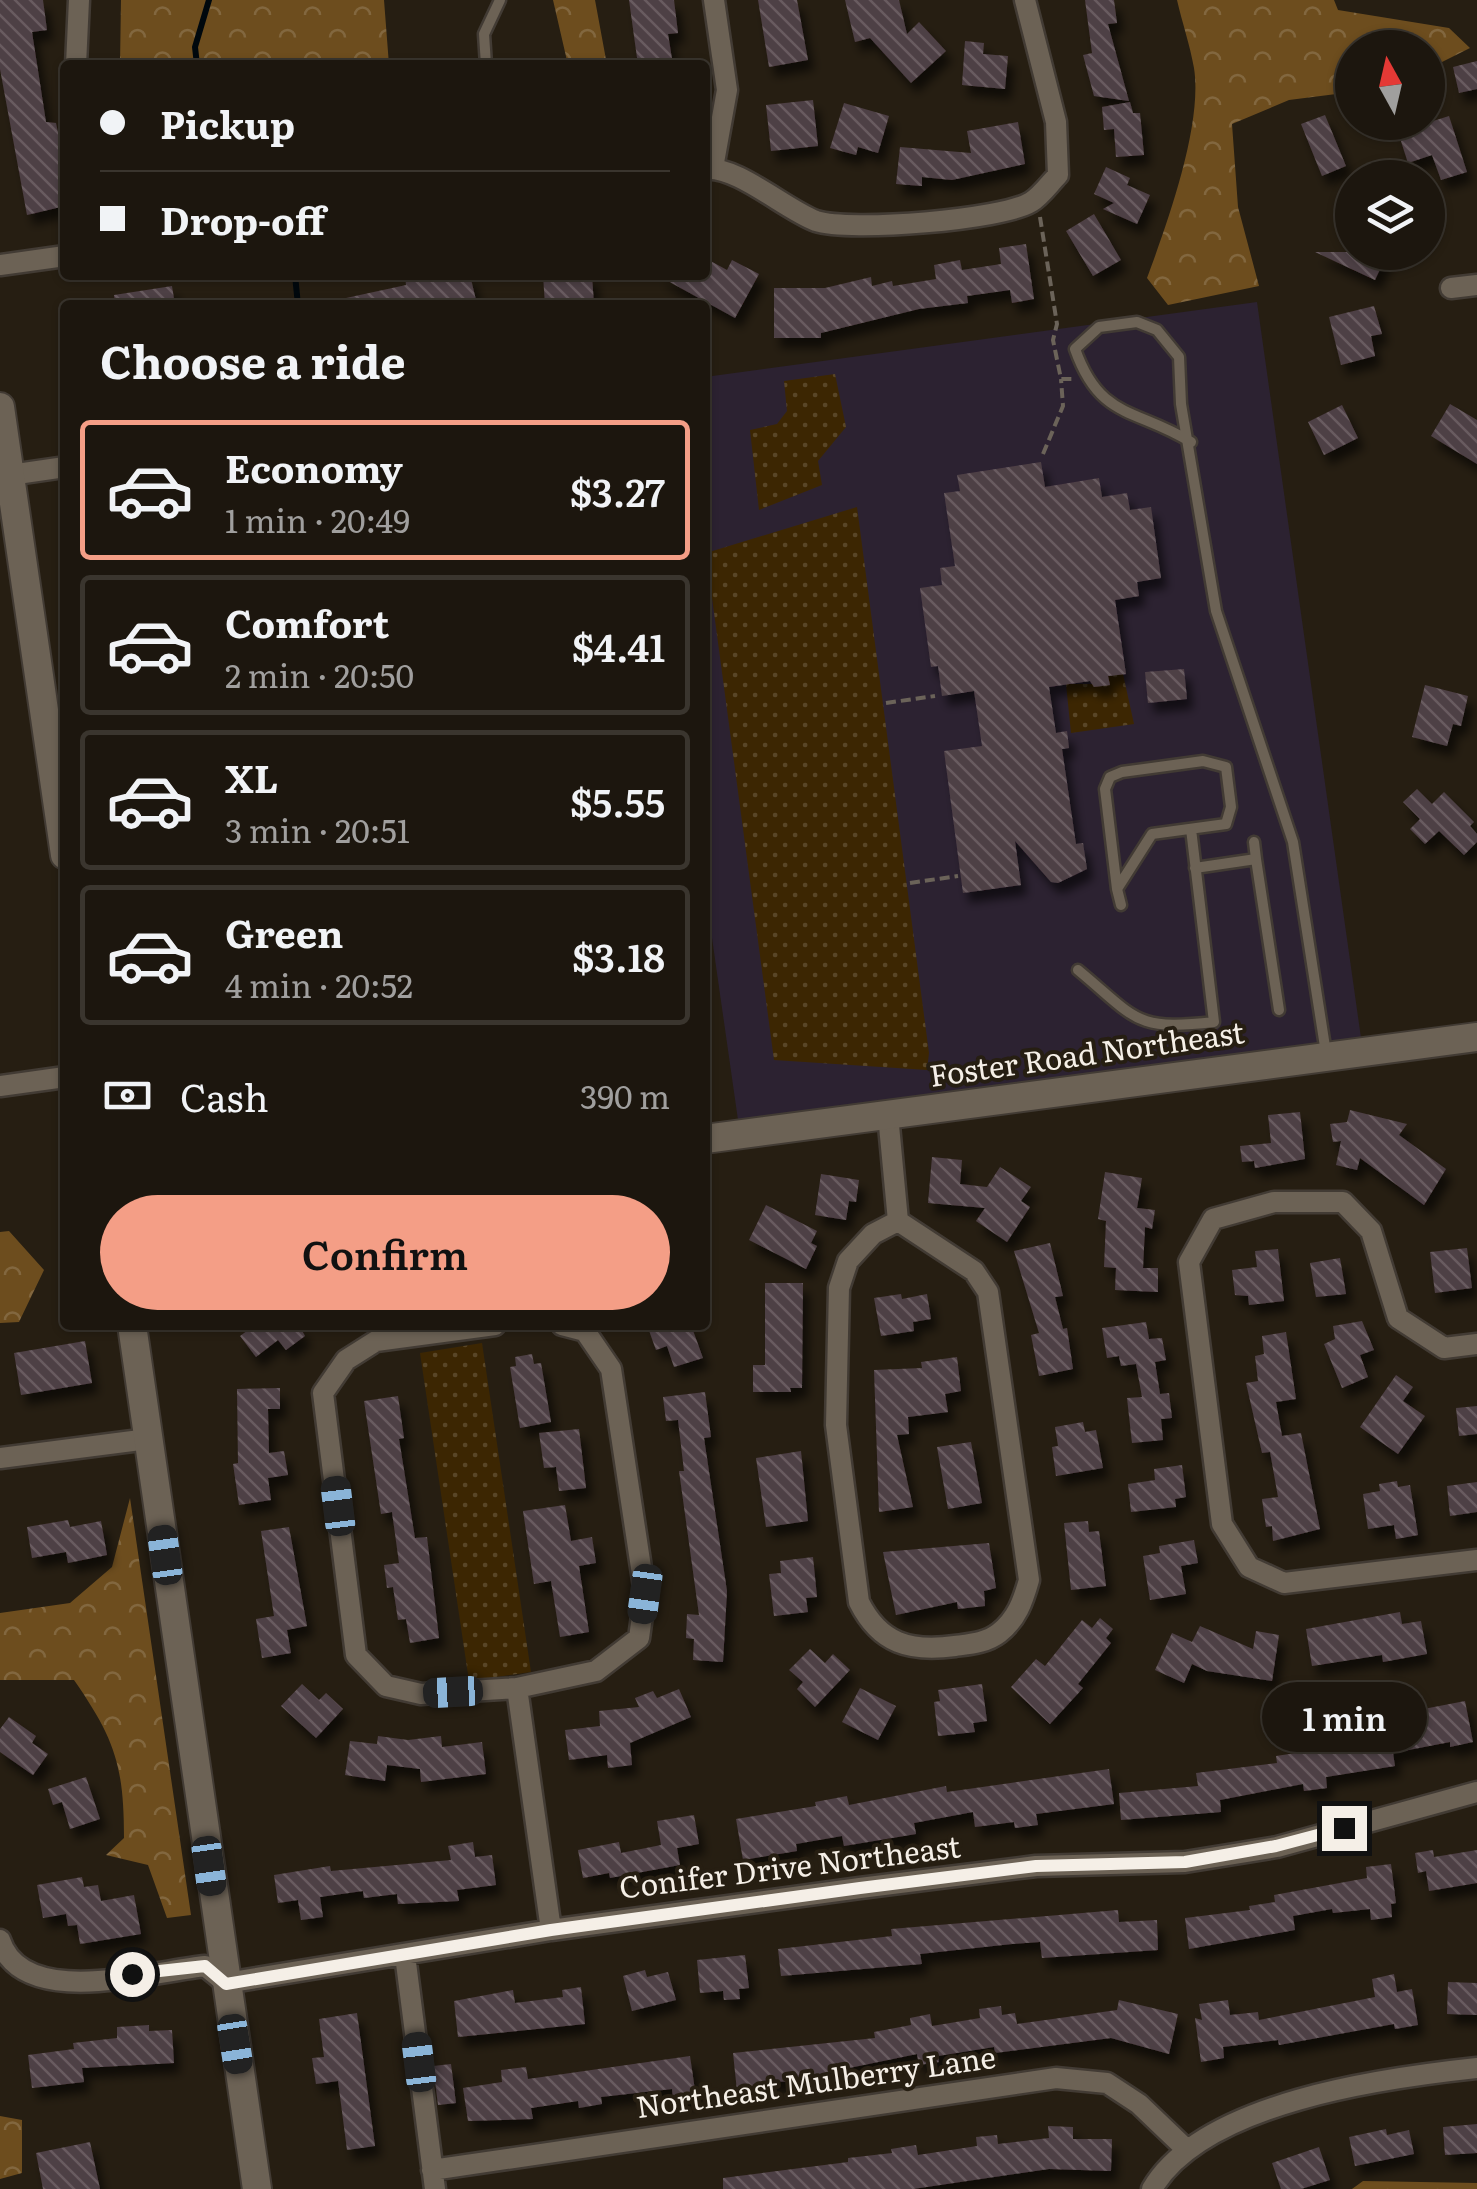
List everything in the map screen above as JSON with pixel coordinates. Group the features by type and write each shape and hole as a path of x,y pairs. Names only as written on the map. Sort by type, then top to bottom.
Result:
{"main road":[{"path":"0,407 5,457 56,725 60,783"},
{"name":"Foster Road Northeast","path":"710,1138 1477,1036"},
{"path":"133,1330 256,2189"}],"street":[{"path":"76,60 79,0"},
{"path":"710,164 726,90 714,0"},
{"path":"710,169 817,221 862,226 932,222 1029,203 1058,175 1056,122 1025,0"},
{"path":"0,264 60,257"},
{"path":"1451,288 1477,285"},
{"path":"5,457 60,466"},
{"path":"0,1086 60,1078"},
{"path":"888,1114 898,1221"},
{"path":"1477,1344 1444,1348 1398,1318 1371,1230 1343,1202 1274,1202 1214,1219 1189,1262 1222,1524 1249,1566 1284,1583 1477,1560"},
{"path":"898,1221 974,1271 988,1292 1029,1580 1015,1616 999,1633 985,1642 926,1650 888,1639 870,1624 859,1602 836,1425 839,1288 848,1262 873,1234 898,1221"},
{"path":"458,1330 376,1341 346,1360 322,1393 356,1655 386,1686 421,1694 516,1688 596,1670 639,1638 645,1594 611,1369 581,1330"},
{"path":"0,1458 148,1439"},
{"path":"516,1688 551,1930"},
{"name":"Conifer Drive Northeast","path":"226,1984 551,1930 1036,1866 1185,1862 1276,1846 1477,1792"},
{"path":"0,1940 16,1969 34,1978 60,1983 205,1966 226,1984"},
{"path":"406,1956 434,2179"},
{"path":"1152,2189 1186,2149 1232,2124 1294,2099 1477,2068"},
{"name":"Northeast Mulberry Lane","path":"434,2179 1056,2078 1107,2083 1139,2104 1186,2149"}],"lane":[{"path":"486,60 484,34 500,0"},
{"path":"1191,442 1163,425 1103,401 1086,378 1075,349 1099,327 1138,322 1157,330 1178,357 1181,404 1191,442 1216,611 1292,842 1326,1056"},
{"path":"1117,889 1152,834 1226,824 1231,808 1226,767 1204,761 1122,772 1110,778 1104,789 1117,889 1121,904"},
{"path":"1078,970 1138,1020 1161,1028 1214,1022 1190,829"},
{"path":"1254,842 1279,1010"},
{"path":"1195,868 1256,860"}],"path":[{"path":"1035,198 1057,324 1053,340 1063,406 1042,454"},
{"path":"1060,378 1086,378"},
{"path":"886,703 935,696"},
{"path":"910,883 958,876"}],"shaded area":[{"path":"1257,302 1363,1052 740,1134 710,924 710,376"},
{"path":"835,374 846,427 818,461 822,485 759,510 750,430 777,424 787,411 784,381"},
{"path":"857,507 929,1053 927,1070 774,1060 710,583 710,552"},
{"path":"1123,674 1134,724 1071,733 1066,684 1109,684 1108,676"},
{"path":"482,1343 531,1672 469,1681 420,1353"}],"green space":[{"path":"121,0 384,0 389,60 120,60"},
{"path":"553,0 595,0 606,60 567,60"},
{"path":"1177,0 1334,0 1338,10 1449,28 1470,48 1445,60 1445,30 1335,30 1335,94 1289,100 1232,124 1238,207 1259,286 1168,305 1147,278 1188,145 1194,68"},
{"path":"9,1231 44,1270 19,1322 0,1323 0,1232"},
{"path":"130,1498 191,1915 167,1918 148,1865 106,1855 124,1838 119,1772 108,1737 74,1680 0,1680 0,1613 70,1603 112,1567"},
{"path":"0,2116 22,2120 22,2173 0,2179"},
{"path":"1363,2181 1477,2183 1477,2189 1352,2189"}],"building":[{"path":"0,0 43,0 47,30 32,32 46,122 56,123 60,142 60,207 27,215 0,69"},
{"path":"629,0 674,0 678,33 668,34 672,60 637,60"},
{"path":"758,0 797,0 808,60 769,67"},
{"path":"845,0 899,0 907,34 919,22 946,51 911,83 870,38 855,42"},
{"path":"1085,0 1114,0 1117,23 1108,24 1129,101 1094,96 1083,55 1092,53"},
{"path":"965,41 984,43 983,54 1008,56 1005,89 962,85"},
{"path":"1477,61 1477,89 1459,93 1453,67"},
{"path":"813,100 818,146 771,151 766,105"},
{"path":"1130,102 1133,113 1140,113 1144,155 1116,157 1114,129 1104,130 1102,107"},
{"path":"844,103 889,116 878,153 858,147 856,155 830,148"},
{"path":"1325,115 1344,160 1335,160 1335,171 1322,176 1301,124"},
{"path":"1449,116 1467,172 1445,179 1445,160 1434,160 1432,155 1407,160 1401,140 1445,140 1445,117"},
{"path":"1018,122 1025,164 952,180 922,177 922,186 896,184 900,147 971,153 967,131"},
{"path":"1106,167 1130,178 1127,185 1150,195 1137,224 1103,209 1114,203 1094,194"},
{"path":"1094,214 1121,260 1093,276 1066,231"},
{"path":"1026,244 1034,299 1012,303 1010,290 967,296 968,303 919,309 821,333 821,338 774,338 774,288 825,288 871,277 872,286 936,279 934,265 960,260 962,270 1001,264 999,248"},
{"path":"1315,252 1335,252 1335,261"},
{"path":"732,260 759,274 735,318 710,304 710,300 702,300 666,280 710,280 710,261 727,270"},
{"path":"1354,270 1380,270 1375,280"},
{"path":"406,280 471,280 476,300 346,300 406,285"},
{"path":"543,280 592,280 594,300 545,300"},
{"path":"172,286 174,300 114,300 114,295"},
{"path":"1374,306 1382,334 1371,336 1375,356 1341,365 1329,317"},
{"path":"1450,404 1477,420 1477,464 1431,436"},
{"path":"1342,405 1358,438 1324,455 1308,422"},
{"path":"1041,462 1045,487 1099,478 1102,497 1127,493 1130,510 1151,507 1161,578 1137,582 1139,596 1115,600 1126,674 1108,676 1110,685 1094,687 1090,681 1049,687 1056,733 1067,731 1069,748 1062,749 1076,844 1083,843 1087,869 1058,883 1051,882 1015,841 1021,885 963,893 944,751 982,746 974,691 942,696 938,666 931,667 920,588 942,585 940,568 955,566 944,493 960,491 957,475"},
{"path":"1184,669 1187,699 1148,703 1145,672"},
{"path":"1425,685 1468,696 1461,726 1453,724 1447,746 1412,737"},
{"path":"1417,789 1432,804 1444,792 1474,822 1470,826 1477,834 1477,842 1464,855 1439,831 1425,844 1410,829 1420,819 1403,802"},
{"path":"1350,1110 1407,1124 1399,1135 1446,1169 1424,1205 1360,1158 1357,1170 1336,1165 1341,1141 1333,1142 1330,1124 1347,1122"},
{"path":"1300,1112 1305,1159 1255,1168 1254,1161 1242,1162 1240,1146 1271,1143 1268,1115"},
{"path":"932,1157 962,1160 960,1184 987,1187 1000,1167 1031,1187 1021,1201 1030,1207 1007,1242 976,1221 985,1208 928,1203"},
{"path":"1105,1172 1142,1178 1137,1208 1155,1210 1152,1229 1145,1227 1143,1268 1158,1268 1158,1292 1115,1290 1116,1268 1104,1267 1106,1221 1098,1219"},
{"path":"821,1174 859,1180 856,1202 849,1201 846,1220 815,1215"},
{"path":"766,1205 817,1231 811,1243 817,1246 806,1269 749,1240"},
{"path":"1050,1243 1063,1296 1055,1297 1063,1329 1067,1328 1073,1369 1039,1376 1031,1335 1039,1333 1014,1251"},
{"path":"1467,1248 1472,1288 1435,1293 1430,1252"},
{"path":"1278,1249 1284,1301 1249,1305 1248,1296 1235,1295 1232,1270 1257,1267 1255,1251"},
{"path":"1340,1258 1346,1294 1316,1297 1310,1263"},
{"path":"765,1283 803,1283 802,1388 790,1388 791,1392 753,1392 753,1365 765,1365"},
{"path":"901,1294 902,1299 927,1294 931,1319 913,1322 914,1331 881,1336 874,1298"},
{"path":"1362,1321 1374,1350 1360,1355 1368,1377 1342,1388 1324,1344 1335,1339 1333,1326"},
{"path":"1146,1322 1149,1339 1162,1338 1166,1360 1155,1362 1160,1394 1169,1393 1172,1418 1161,1419 1163,1440 1132,1443 1127,1398 1142,1397 1136,1364 1121,1366 1119,1356 1107,1358 1102,1328"},
{"path":"248,1330 302,1330 305,1336 286,1350 278,1340 256,1357 240,1336"},
{"path":"649,1330 693,1330 703,1358 674,1367 667,1346 656,1350"},
{"path":"1286,1332 1296,1399 1276,1402 1282,1436 1301,1433 1320,1529 1273,1541 1272,1526 1266,1527 1262,1499 1278,1497 1270,1452 1262,1453 1246,1383 1258,1381 1255,1356 1264,1354 1262,1336"},
{"path":"85,1341 92,1383 21,1395 14,1353"},
{"path":"532,1354 534,1364 541,1363 551,1422 520,1428 510,1367 516,1366 515,1357"},
{"path":"957,1357 961,1391 945,1394 948,1412 908,1417 909,1434 897,1435 913,1507 879,1512 874,1370 922,1368 921,1362"},
{"path":"1396,1375 1413,1387 1403,1401 1425,1416 1398,1454 1360,1427"},
{"path":"280,1388 280,1409 268,1409 269,1453 284,1451 288,1475 268,1478 271,1500 239,1505 233,1464 238,1463 237,1389"},
{"path":"705,1392 711,1437 704,1438 727,1591 723,1662 693,1660 694,1639 686,1638 687,1614 699,1615 679,1471 684,1471 678,1420 666,1421 663,1397"},
{"path":"398,1396 404,1438 399,1439 415,1538 427,1537 439,1638 410,1643 406,1619 398,1620 393,1587 387,1588 384,1565 399,1563 392,1512 381,1514 364,1401"},
{"path":"1477,1406 1477,1434 1459,1436 1456,1408"},
{"path":"1083,1422 1085,1432 1096,1430 1103,1468 1056,1476 1052,1447 1058,1446 1055,1427"},
{"path":"579,1429 586,1488 559,1491 556,1467 544,1468 539,1433"},
{"path":"971,1442 982,1503 948,1509 937,1447"},
{"path":"801,1451 808,1521 766,1527 756,1458"},
{"path":"1182,1465 1186,1497 1175,1499 1176,1507 1131,1512 1128,1484 1155,1480 1154,1469"},
{"path":"1397,1481 1398,1487 1410,1485 1418,1535 1396,1539 1394,1525 1368,1529 1363,1494 1380,1491 1379,1484"},
{"path":"1477,1482 1477,1512 1450,1516 1447,1486"},
{"path":"565,1505 571,1541 592,1537 596,1563 579,1566 589,1632 560,1637 551,1581 534,1584 523,1511"},
{"path":"68,1520 70,1527 101,1521 107,1555 68,1563 66,1552 32,1558 27,1527"},
{"path":"1088,1521 1089,1532 1099,1531 1106,1586 1071,1590 1064,1523"},
{"path":"289,1527 307,1626 287,1630 291,1653 262,1658 256,1619 274,1616 261,1531"},
{"path":"1194,1540 1198,1563 1181,1566 1186,1594 1150,1600 1143,1556 1160,1553 1159,1546"},
{"path":"989,1543 996,1588 984,1591 985,1606 958,1609 957,1602 896,1615 883,1552"},
{"path":"813,1557 817,1597 806,1598 808,1612 774,1616 769,1574 781,1573 780,1561"},
{"path":"1400,1612 1402,1624 1421,1621 1427,1654 1383,1662 1382,1655 1312,1666 1306,1629"},
{"path":"1100,1618 1113,1629 1106,1638 1111,1643 1078,1684 1083,1688 1050,1724 1011,1687 1036,1659 1045,1666 1082,1620 1092,1628"},
{"path":"1200,1626 1253,1649 1256,1631 1279,1635 1272,1681 1207,1671 1192,1664 1184,1683 1155,1670 1172,1633 1192,1642"},
{"path":"810,1649 825,1663 833,1654 850,1670 815,1707 797,1689 803,1682 789,1670"},
{"path":"302,1684 319,1700 326,1693 343,1709 316,1738 281,1706"},
{"path":"982,1684 987,1721 973,1723 975,1732 938,1736 934,1702 940,1701 938,1690"},
{"path":"860,1688 896,1706 878,1740 842,1722"},
{"path":"679,1689 691,1717 630,1743 632,1765 608,1768 607,1755 569,1760 565,1730 600,1726 599,1711 639,1707 635,1698 653,1691 657,1698"},
{"path":"1465,1701 1473,1742 1450,1747 1450,1742 1393,1753 1395,1766 1326,1777 1327,1788 1304,1791 1303,1784 1220,1800 1221,1812 1121,1820 1119,1793 1198,1786 1196,1773 1277,1763 1276,1756 1335,1747 1333,1736 1364,1731 1365,1741 1408,1735 1403,1713"},
{"path":"9,1717 36,1736 32,1743 48,1754 33,1775 0,1752 0,1729"},
{"path":"378,1736 408,1740 441,1736 442,1747 482,1742 486,1774 421,1782 420,1769 387,1765 385,1781 345,1775 350,1741 377,1744"},
{"path":"1109,1769 1114,1804 1036,1814 1038,1825 1015,1828 1014,1822 975,1827 973,1812 914,1823 916,1834 844,1846 842,1836 796,1844 797,1851 743,1860 736,1819 816,1806 815,1802 847,1796 849,1805 946,1786 947,1792"},
{"path":"86,1777 100,1819 70,1829 62,1802 53,1805 48,1789"},
{"path":"694,1815 699,1844 677,1848 680,1865 610,1878 609,1873 583,1878 578,1850 619,1842 621,1853 661,1845 657,1821"},
{"path":"473,1842 475,1857 492,1855 496,1885 457,1890 459,1901 398,1904 397,1894 364,1898 363,1891 320,1897 323,1917 301,1920 298,1900 278,1903 274,1875 330,1866 331,1871 451,1860 448,1846"},
{"path":"1433,1850 1434,1857 1477,1850 1477,1883 1429,1891 1426,1871 1418,1873 1415,1853"},
{"path":"1391,1864 1396,1903 1391,1904 1392,1917 1371,1920 1370,1909 1333,1913 1332,1909 1293,1916 1295,1930 1189,1949 1185,1918 1250,1910 1249,1906 1275,1902 1274,1895 1367,1878 1366,1867"},
{"path":"82,1877 84,1887 98,1885 101,1901 134,1895 141,1934 80,1944 77,1925 68,1926 66,1914 43,1918 37,1885"},
{"path":"1118,1910 1119,1922 1157,1920 1158,1950 1042,1958 1040,1942 920,1954 922,1964 781,1976 778,1949 892,1936 891,1929"},
{"path":"745,1955 749,1988 739,1989 740,1999 724,2000 723,1991 700,1993 697,1960"},
{"path":"645,1970 647,1977 668,1972 676,2000 632,2011 623,1976"},
{"path":"1394,1974 1397,1992 1412,1989 1418,2025 1395,2029 1394,2024 1279,2045 1278,2040 1223,2047 1224,2058 1201,2062 1195,2018 1202,2020 1199,2004 1228,2000 1230,2015 1258,2012 1259,2020 1375,1997 1372,1979"},
{"path":"1448,1982 1477,1983 1477,2015 1447,2014"},
{"path":"581,1987 585,2024 458,2037 454,2001 513,1990 515,2003 563,1997 562,1990"},
{"path":"1119,2000 1178,2014 1169,2054 1111,2038 995,2053 994,2047 938,2056 939,2062 919,2065 917,2054 820,2074 820,2081 758,2082 759,2089 737,2091 733,2053 875,2038 874,2032 911,2025 910,2018 930,2014 932,2026 980,2018 979,2009 1001,2006 1002,2015 1015,2013 1017,2024 1117,2010"},
{"path":"357,2013 375,2146 347,2150 338,2081 316,2084 312,2058 324,2057 319,2019"},
{"path":"149,2025 149,2031 172,2030 174,2063 82,2068 84,2082 32,2088 28,2055 74,2049 73,2043 117,2038 117,2027"},
{"path":"690,2056 696,2097 673,2100 672,2089 601,2097 602,2104 579,2108 578,2101 531,2108 533,2119 468,2121 463,2088 502,2082 501,2070 526,2067 528,2079"},
{"path":"451,2064 456,2103 438,2105 433,2066"},
{"path":"1477,2124 1477,2153 1445,2155 1443,2127"},
{"path":"1048,2126 1073,2127 1073,2139 1112,2139 1111,2171 1049,2169 913,2189 723,2189 723,2178 848,2162 848,2158 892,2153 891,2149 916,2145 918,2155 977,2146 976,2137 997,2135 998,2144 1049,2138"},
{"path":"1386,2129 1387,2135 1409,2130 1414,2154 1355,2166 1349,2137"},
{"path":"90,2142 100,2189 43,2189 36,2153"},
{"path":"1319,2147 1330,2180 1301,2189 1281,2189 1272,2163"}],"waterway":[{"path":"196,60 195,47 209,0"},
{"path":"296,280 298,300"}],"route":[{"path":"132,1974 205,1966 226,1984 551,1930 860,1888 1036,1866 1185,1862 1276,1846 1344,1828"}]}
